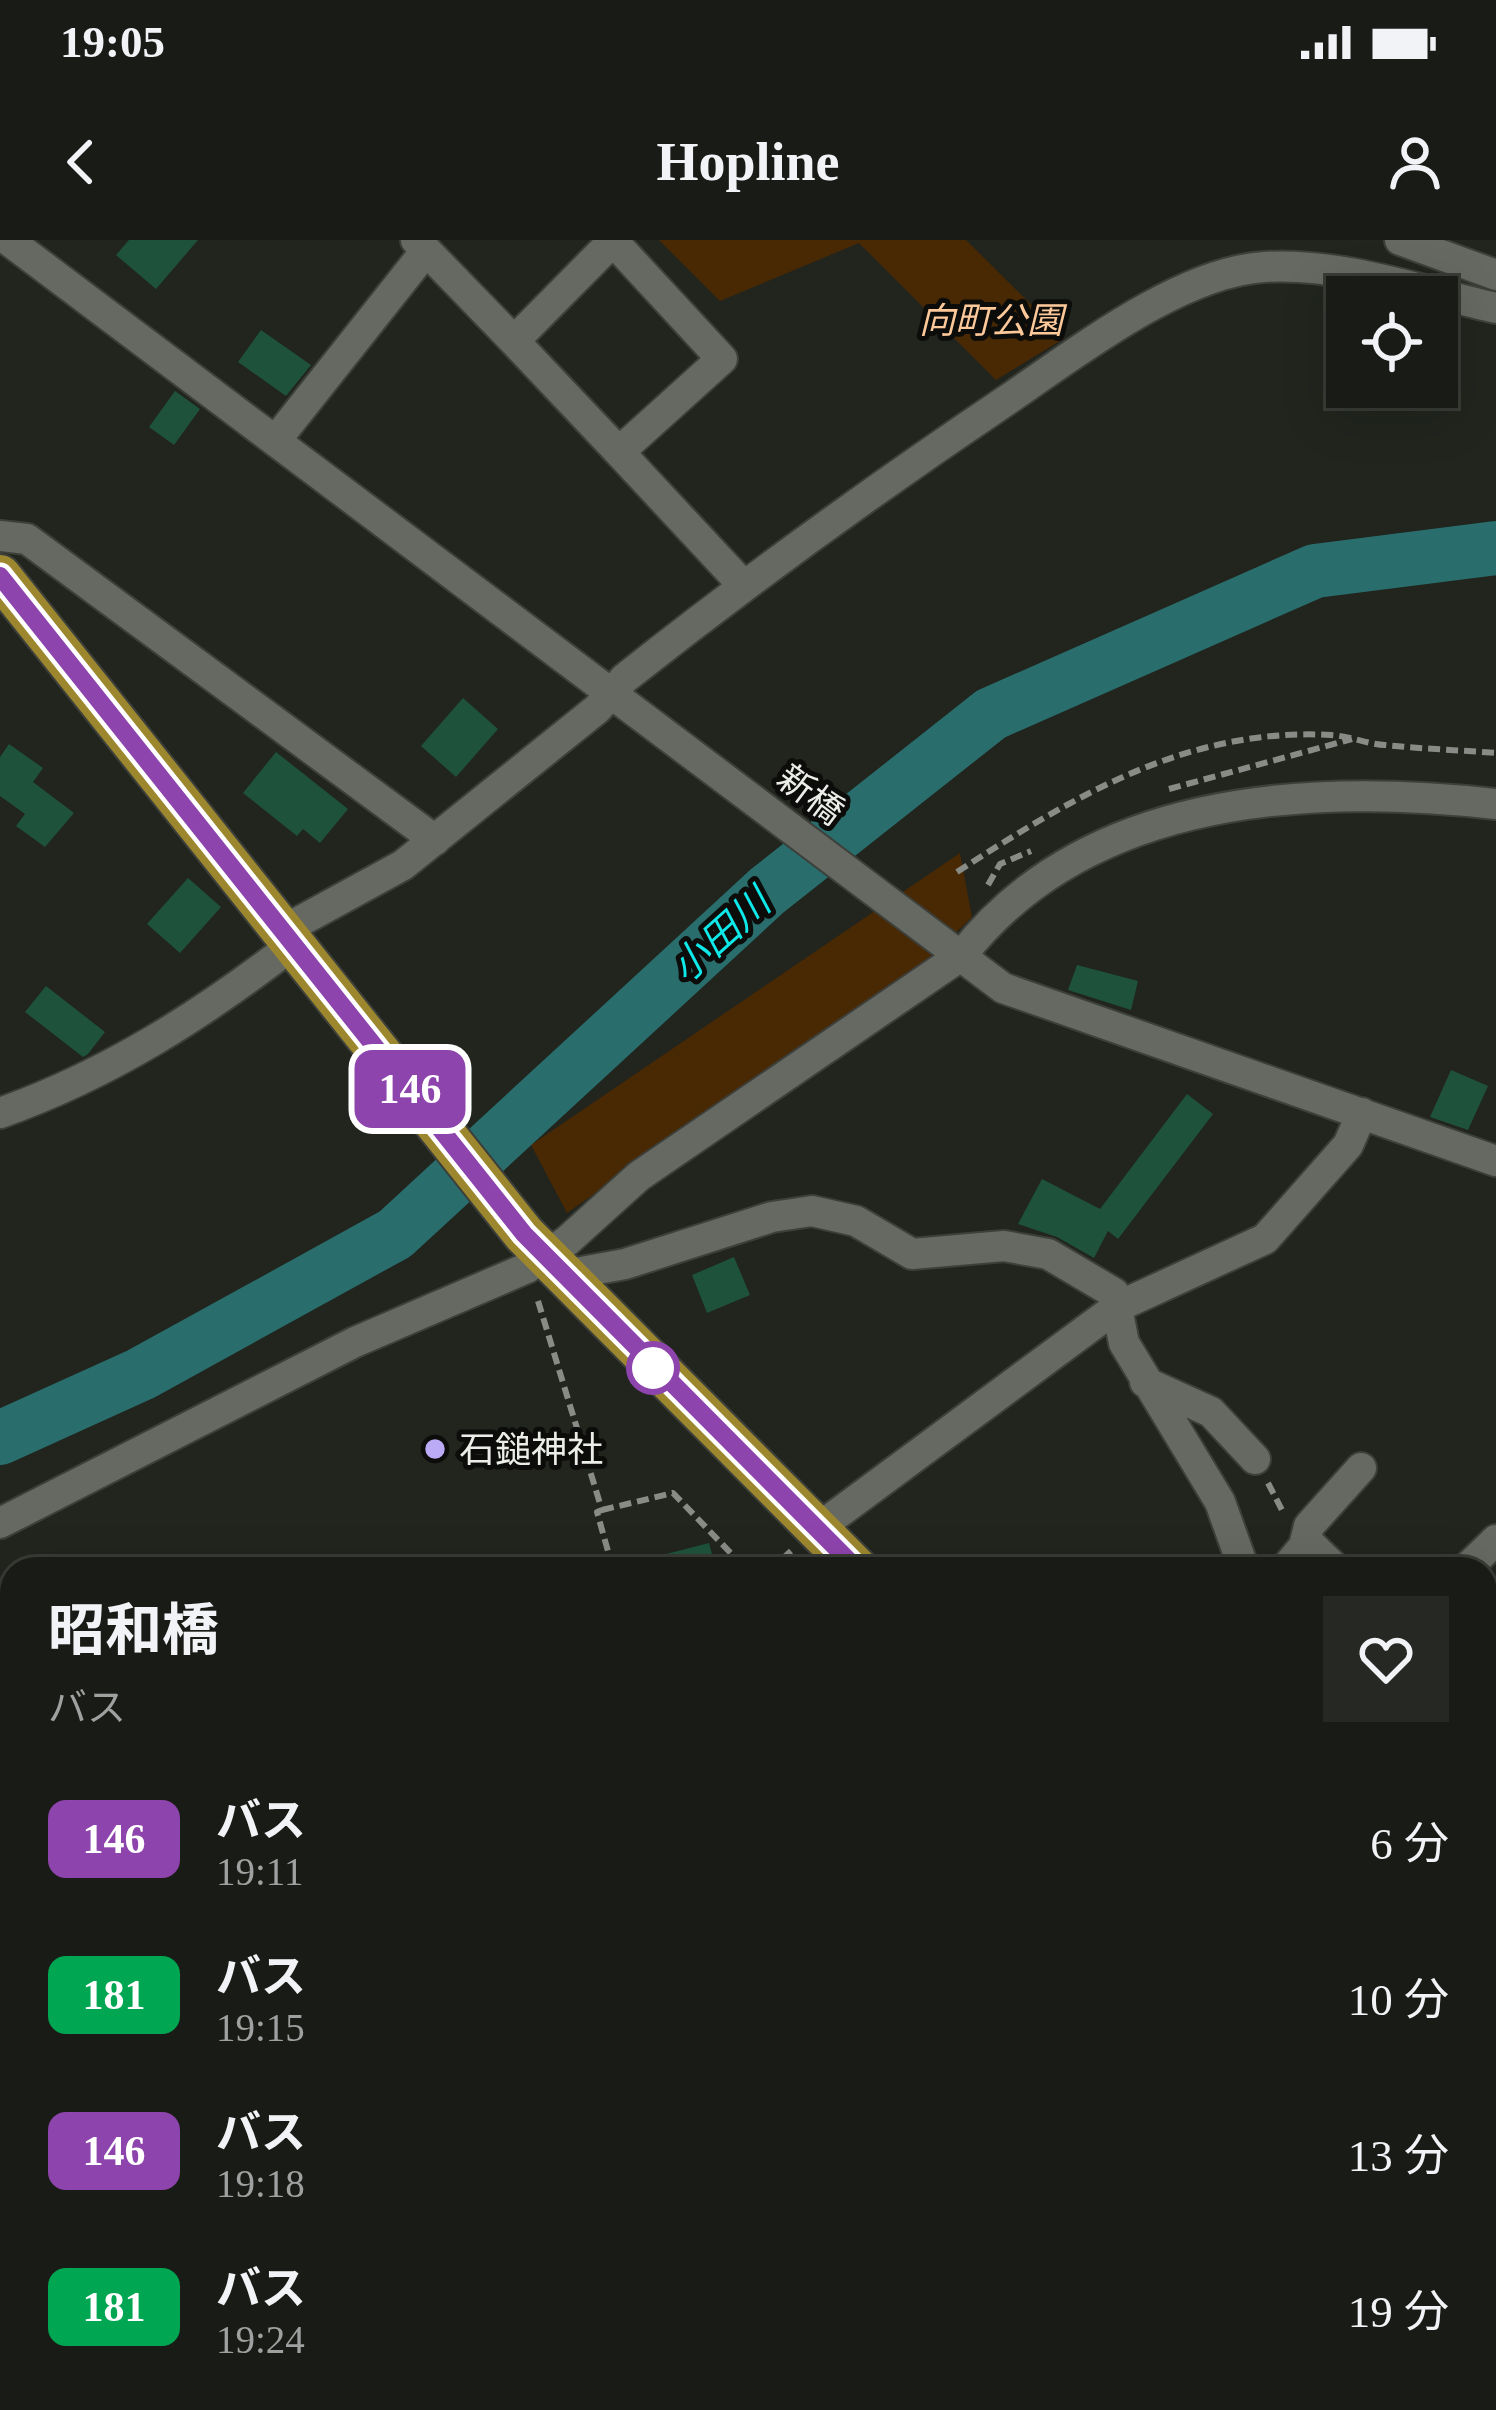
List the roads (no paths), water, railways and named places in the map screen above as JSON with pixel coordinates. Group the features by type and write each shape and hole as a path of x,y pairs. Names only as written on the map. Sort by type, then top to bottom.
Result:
{"highway":[{"path":"0,576 541,1252 845,1557"}],"street":[{"path":"1400,240 1496,275"},
{"path":"514,341 613,241 722,358 619,452"},
{"name":"新橋","path":"20,243 1003,988 1496,1161"},
{"path":"276,440 420,246 743,585"},
{"path":"0,1113 52,1094 151,1045 403,865 597,709 620,699 743,585 1098,338 1211,278 1260,267 1313,267 1496,308"},
{"path":"0,536 27,539 435,840"},
{"path":"0,1523 355,1342 505,1280 656,1163 954,950 1036,878 1135,829 1224,805 1435,797 1496,804"},
{"path":"817,1529 1118,1307 1265,1239 1348,1145 1362,1113"},
{"path":"541,1252 625,1264 772,1217 812,1211 856,1221 911,1254 1004,1246 1048,1254 1114,1293 1118,1327 1144,1382 1220,1502 1240,1557"},
{"path":"1144,1382 1211,1412 1255,1459"},
{"path":"1289,1557 1298,1532 1309,1526 1361,1468"},
{"path":"1298,1532 1324,1557"}],"waterway":[{"name":"小田川","path":"0,1438 141,1374 395,1234 767,891 991,714 1315,571 1496,548"}],"place":[{"name":"石鎚神社","path":"435,1449"}],"park label":[{"name":"向町公園","path":"991,320"}]}
